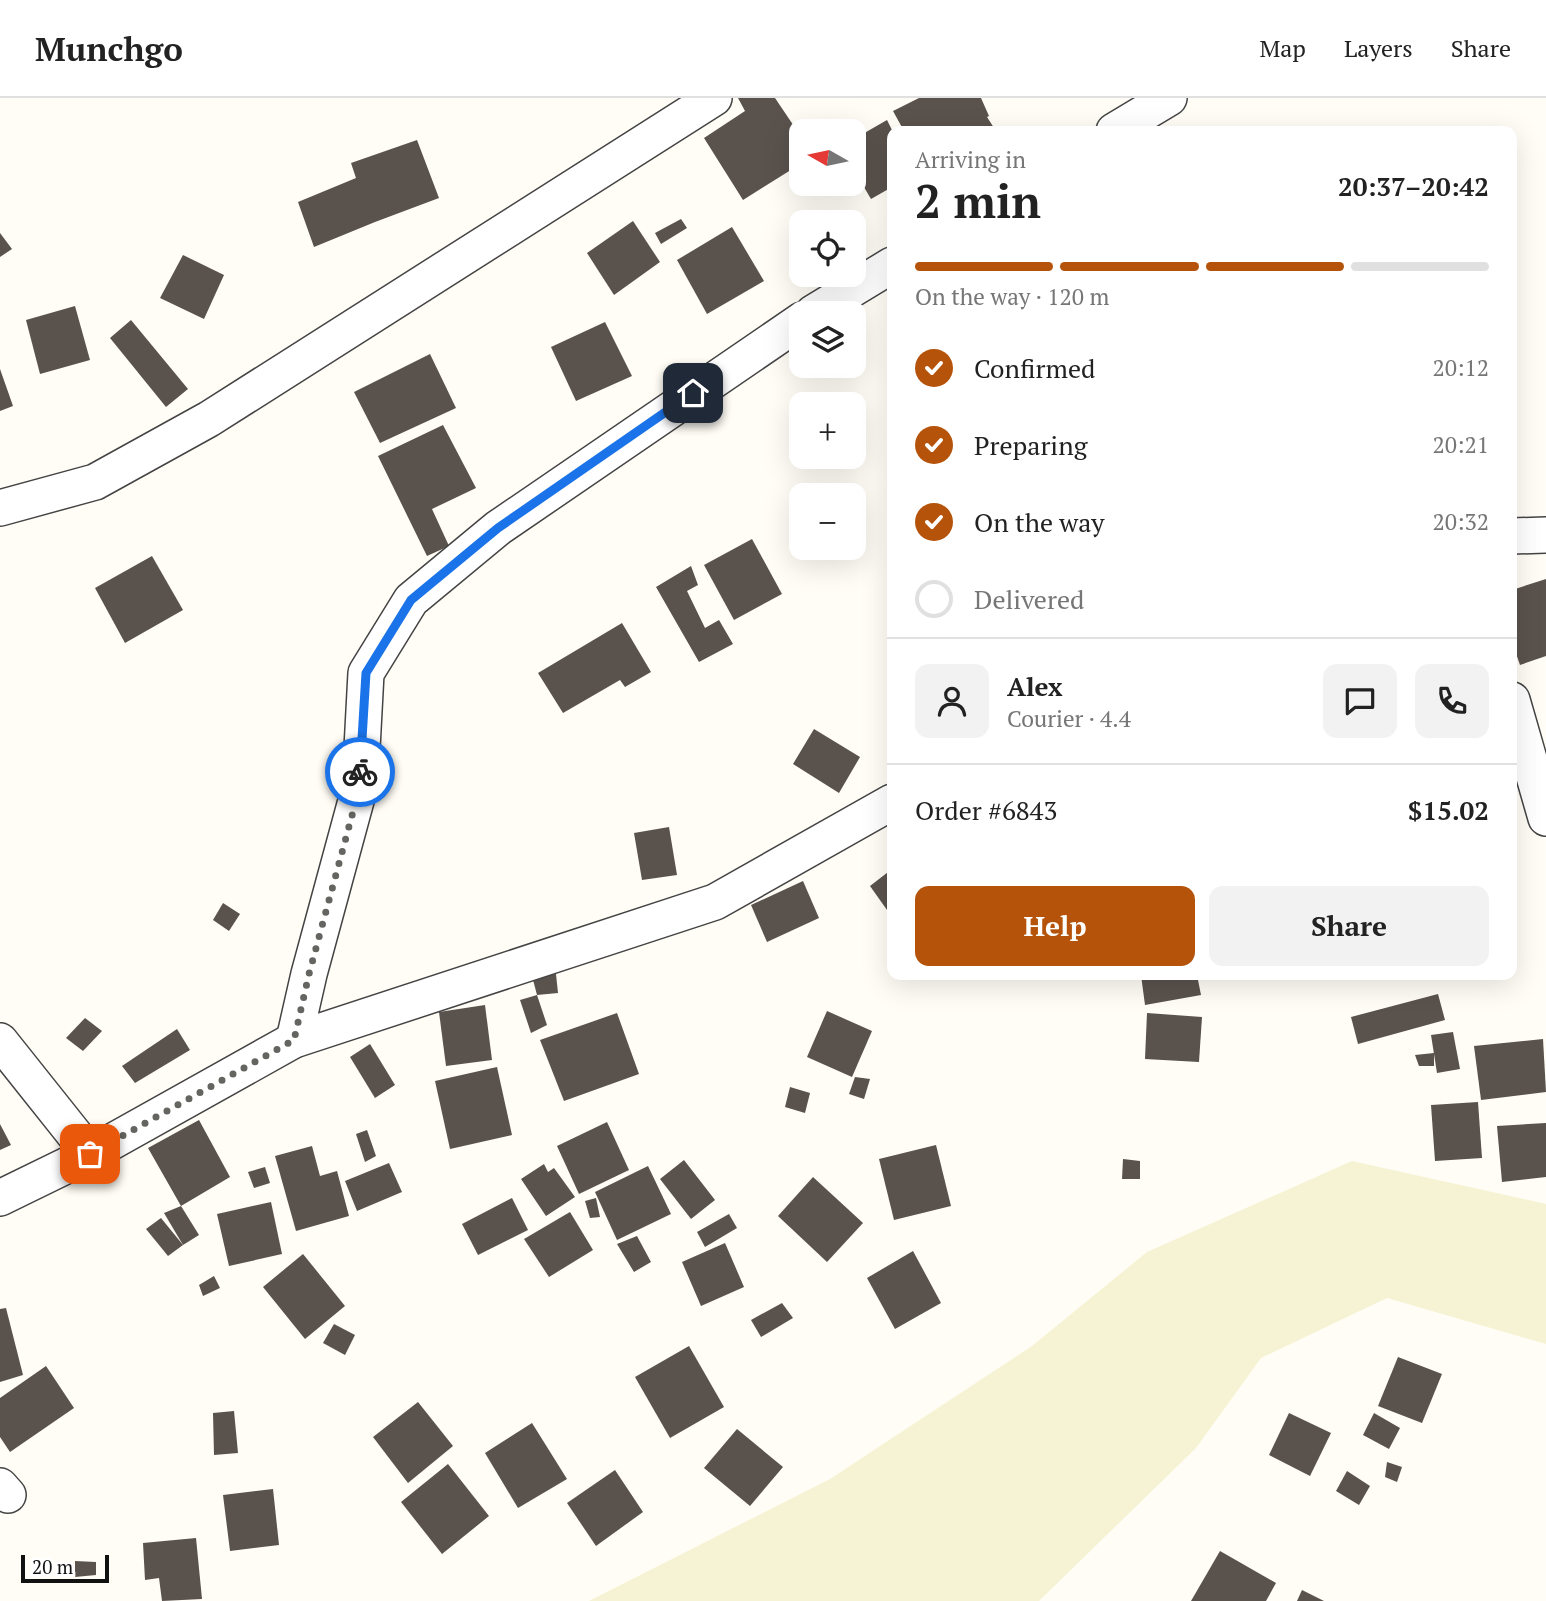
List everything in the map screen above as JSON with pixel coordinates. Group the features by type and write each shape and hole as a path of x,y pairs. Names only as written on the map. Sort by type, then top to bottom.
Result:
{"street":[{"path":"0,508 95,482 209,419 714,98"},
{"path":"1122,126 1169,98"},
{"path":"833,301 887,268"},
{"path":"294,1040 360,786 366,673 411,600 498,528 789,329"},
{"path":"1517,536 1546,535"},
{"path":"1517,717 1546,818"},
{"path":"0,1198 90,1154 294,1040 715,902 887,805"},
{"path":"0,1041 90,1154"}],"shaded area":[{"path":"1352,1161 1546,1204 1546,1344 1387,1298 1261,1358 1196,1448 1039,1601 589,1601 830,1479 1032,1346 1147,1252"}],"building":[{"path":"738,98 775,98 789,119 789,171 743,200 704,138 745,111"},
{"path":"919,98 981,98 993,126 901,126 893,111"},
{"path":"887,120 890,126 887,126 887,190 871,199 866,190 866,132"},
{"path":"417,140 439,198 314,247 298,202 356,178 351,163"},
{"path":"681,219 687,228 661,244 655,233"},
{"path":"633,221 660,262 614,295 587,253"},
{"path":"732,227 764,281 707,314 677,260"},
{"path":"0,233 12,249 0,257"},
{"path":"183,255 224,275 204,319 160,298"},
{"path":"75,306 90,360 40,374 26,320"},
{"path":"131,320 188,389 166,407 110,338"},
{"path":"605,322 632,376 576,401 551,347"},
{"path":"430,354 456,408 380,443 354,392"},
{"path":"0,369 13,406 0,411"},
{"path":"443,425 476,488 432,509 449,546 427,556 378,456"},
{"path":"752,539 782,594 734,620 704,565"},
{"path":"152,556 183,610 125,643 95,588"},
{"path":"691,566 698,585 687,591 705,628 719,620 733,644 699,662 656,587"},
{"path":"1546,579 1546,656 1520,665 1517,656 1517,588"},
{"path":"622,623 651,672 625,687 620,680 563,713 538,673"},
{"path":"814,729 860,757 839,793 793,764"},
{"path":"669,827 677,875 642,880 634,833"},
{"path":"887,873 887,910 870,886"},
{"path":"803,881 819,918 767,942 751,905"},
{"path":"223,903 240,914 229,931 213,920"},
{"path":"556,974 558,993 537,995 532,976"},
{"path":"1142,980 1198,980 1201,995 1145,1005"},
{"path":"1438,994 1445,1020 1358,1044 1351,1017"},
{"path":"537,995 547,1025 531,1033 520,1000"},
{"path":"485,1005 492,1060 446,1066 439,1012"},
{"path":"827,1011 872,1031 852,1077 807,1057"},
{"path":"617,1013 639,1074 564,1101 540,1040"},
{"path":"1147,1013 1202,1017 1199,1062 1145,1059"},
{"path":"85,1018 102,1031 83,1051 66,1038"},
{"path":"177,1029 190,1050 135,1083 122,1066"},
{"path":"1453,1032 1460,1069 1437,1073 1431,1035"},
{"path":"1543,1039 1546,1092 1481,1100 1474,1046"},
{"path":"370,1044 395,1085 375,1098 350,1057"},
{"path":"1434,1053 1434,1066 1419,1066 1415,1055"},
{"path":"497,1067 512,1135 450,1149 435,1081"},
{"path":"855,1077 870,1079 864,1099 849,1094"},
{"path":"790,1087 810,1093 805,1113 785,1107"},
{"path":"1478,1102 1482,1158 1435,1161 1431,1105"},
{"path":"199,1120 230,1177 181,1206 148,1148"},
{"path":"607,1122 629,1170 579,1194 557,1146"},
{"path":"1546,1123 1546,1177 1502,1182 1497,1126"},
{"path":"0,1124 11,1145 0,1150"},
{"path":"367,1130 376,1156 365,1162 356,1134"},
{"path":"936,1145 951,1206 894,1220 879,1159"},
{"path":"312,1146 320,1176 337,1171 349,1216 296,1231 275,1156"},
{"path":"1123,1159 1140,1161 1140,1179 1122,1179"},
{"path":"684,1160 715,1200 691,1219 660,1179"},
{"path":"389,1163 402,1192 357,1211 345,1181"},
{"path":"544,1164 548,1172 554,1168 575,1197 546,1216 521,1179"},
{"path":"648,1166 671,1214 617,1240 595,1192"},
{"path":"265,1167 270,1183 254,1188 248,1172"},
{"path":"813,1177 863,1223 827,1262 778,1216"},
{"path":"512,1198 528,1230 478,1255 462,1224"},
{"path":"596,1198 600,1217 590,1218 585,1201"},
{"path":"271,1202 282,1254 229,1266 217,1214"},
{"path":"181,1206 199,1235 183,1245 164,1213"},
{"path":"570,1212 593,1250 549,1277 524,1239"},
{"path":"729,1214 737,1228 705,1247 697,1232"},
{"path":"161,1218 183,1245 168,1256 146,1229"},
{"path":"637,1236 651,1262 634,1272 617,1244"},
{"path":"725,1243 744,1287 701,1306 682,1262"},
{"path":"913,1251 941,1303 895,1329 867,1278"},
{"path":"303,1254 345,1306 305,1339 263,1287"},
{"path":"214,1276 220,1288 203,1296 199,1285"},
{"path":"782,1303 793,1318 761,1337 751,1320"},
{"path":"6,1308 23,1375 0,1382 0,1309"},
{"path":"334,1324 355,1335 345,1355 323,1343"},
{"path":"689,1346 724,1407 670,1438 635,1377"},
{"path":"1398,1357 1442,1374 1422,1423 1378,1406"},
{"path":"46,1366 74,1408 10,1452 0,1437 0,1398"},
{"path":"418,1402 453,1446 408,1483 373,1437"},
{"path":"234,1411 238,1453 214,1455 213,1413"},
{"path":"1289,1413 1331,1433 1310,1476 1269,1455"},
{"path":"1374,1413 1400,1428 1389,1449 1363,1435"},
{"path":"532,1423 567,1479 518,1508 485,1453"},
{"path":"737,1429 783,1467 750,1506 704,1468"},
{"path":"1387,1462 1402,1467 1397,1482 1385,1477"},
{"path":"448,1464 489,1516 442,1554 401,1502"},
{"path":"615,1470 643,1512 596,1546 567,1503"},
{"path":"1347,1471 1370,1486 1359,1505 1336,1491"},
{"path":"273,1489 279,1545 230,1551 223,1495"},
{"path":"196,1538 202,1599 162,1601 159,1578 145,1580 143,1543"},
{"path":"1220,1551 1276,1583 1266,1601 1191,1601"},
{"path":"75,1561 96,1562 96,1575 75,1577"},
{"path":"1302,1590 1324,1601 1297,1601"}],"way so far":[{"path":"90,1154 294,1040 360,786 360,772"}],"route":[{"path":"360,772 366,673 411,600 498,528 693,393"}]}
